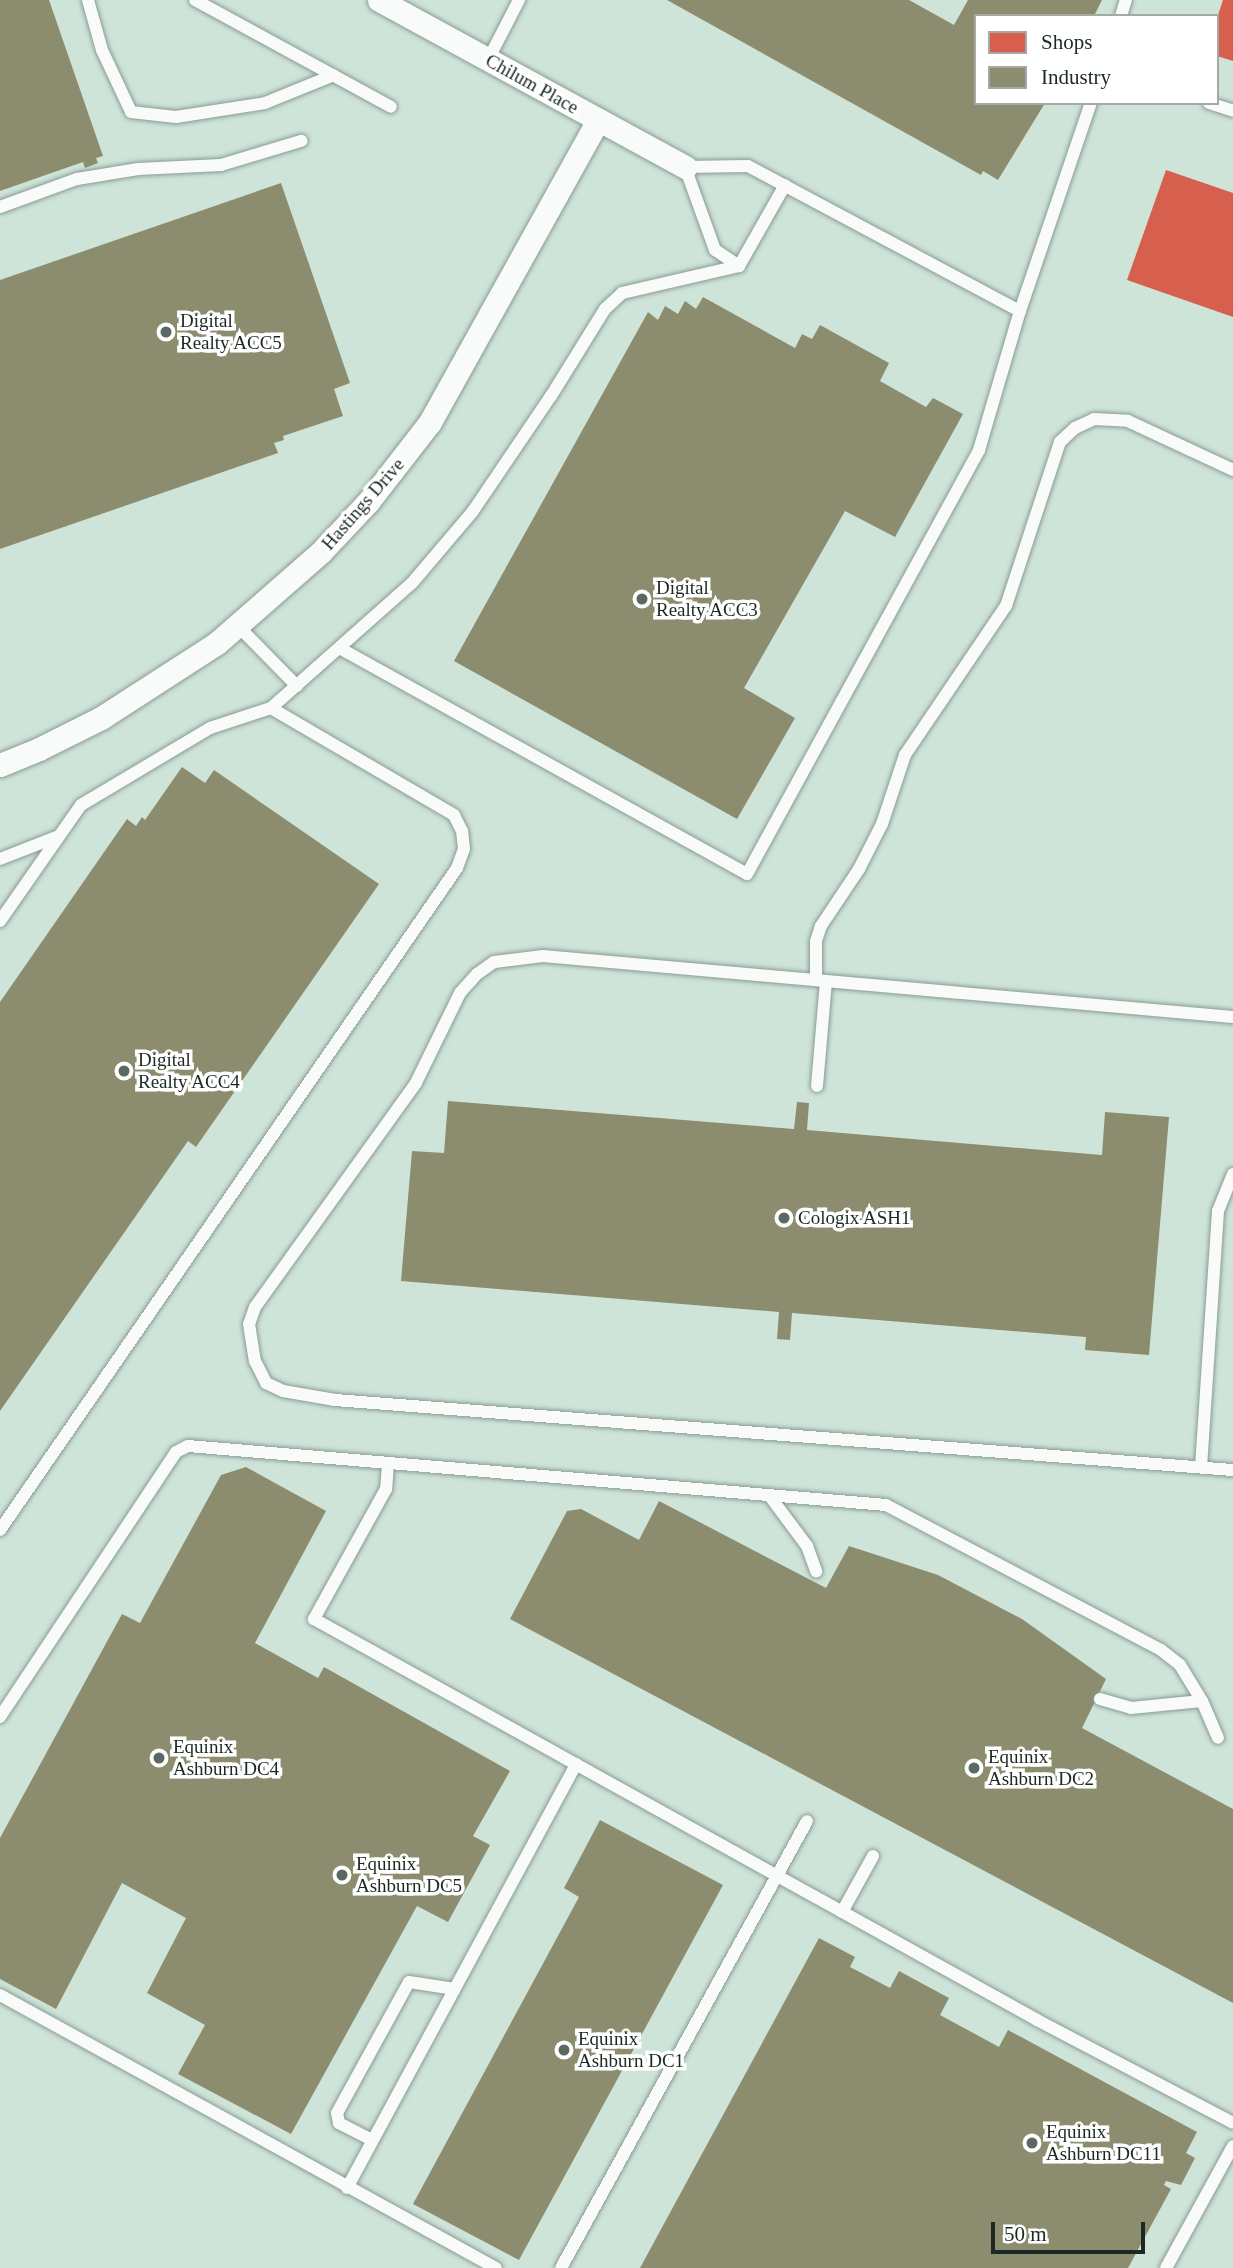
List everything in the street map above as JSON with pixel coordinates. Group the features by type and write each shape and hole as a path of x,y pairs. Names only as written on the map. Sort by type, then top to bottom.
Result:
{"street":[{"name":"Chilum Place","path":"379,0 685,167"},
{"name":"Hastings Drive","path":"0,765 40,749 101,718 160,682 238,626 321,552 368,502 430,422 598,120"}],"lane":[{"path":"88,0 102,50 131,112 176,117 265,103 334,75"},
{"path":"195,0 391,107"},
{"path":"488,60 519,0"},
{"path":"341,649 747,874 979,450 1020,311 1090,105"},
{"path":"1215,105 1233,111"},
{"path":"0,207 77,178 138,169 221,165 301,141"},
{"path":"740,266 715,250 685,167 747,166 1020,311"},
{"path":"0,921 81,805 210,727 271,708 341,649 412,583 473,511 551,396 605,309 622,293 740,266 785,185"},
{"path":"817,1086 821,981 816,941 821,926 859,869 882,824 905,755 1006,607 1060,442 1075,428 1094,419 1128,421 1233,470"},
{"path":"238,626 297,686"},
{"path":"0,1531 457,868 464,849 462,831 454,815 271,708"},
{"path":"0,859 59,836"},
{"path":"1233,1017 543,956 495,962 477,974 460,993 416,1083 254,1307 249,1324 249,1341 254,1361 266,1383 284,1391 335,1400 1233,1470"},
{"path":"1201,1468 1218,1211 1233,1174"},
{"path":"0,1717 176,1452 188,1446 886,1505 1161,1650 1180,1665 1202,1701 1218,1738"},
{"path":"388,1463 386,1489 314,1619 1037,2020 1233,2123"},
{"path":"769,1495 807,1546 816,1571"},
{"path":"1100,1699 1131,1708 1202,1701"},
{"path":"346,2188 576,1764"},
{"path":"561,2268 807,1821"},
{"path":"842,1912 873,1856"},
{"path":"373,2140 339,2123 337,2113 409,1982 454,1989"},
{"path":"0,1995 346,2188 496,2268"},
{"path":"1167,2268 1233,2146"}],"building: Shops":[{"path":"1223,0 1233,0 1233,61 1219,57 1218,14"},
{"path":"1166,170 1233,193 1233,317 1127,280"}],"building: Industry":[{"path":"0,0 49,0 103,156 96,158 98,163 85,168 83,162 0,191"},
{"path":"667,0 909,0 954,25 968,0 1102,0 1095,14 974,14 974,105 1044,105 998,180 983,171 981,175"},
{"name":"Digital Realty ACC5","path":"281,183 350,383 334,389 343,416 283,436 284,440 274,443 278,453 0,549 0,280"},
{"name":"Digital Realty ACC3","path":"703,297 795,348 802,334 812,339 820,325 889,363 880,381 926,407 933,398 963,414 895,537 845,511 744,688 795,718 737,819 454,661 648,312 658,320 665,306 678,314 685,301 696,309"},
{"name":"Digital Realty ACC4","path":"182,767 205,783 214,770 379,884 196,1147 188,1141 0,1411 0,1002 127,819 136,826 142,817 145,820"},
{"name":"Cologix ASH1","path":"448,1101 794,1129 797,1102 809,1103 807,1130 1102,1155 1105,1112 1169,1117 1149,1355 1085,1350 1086,1337 792,1313 790,1340 777,1339 779,1312 401,1281 412,1151 444,1153"},
{"path":"246,1467 326,1511 255,1643 318,1678 324,1667 510,1771 473,1836 490,1845 448,1922 417,1906 291,2134 178,2074 205,2025 147,1993 186,1918 122,1883 56,2009 0,1979 0,1838 122,1614 140,1623 221,1475"},
{"name":"Equinix Ashburn DC2","path":"659,1501 826,1588 849,1546 938,1575 1022,1619 1106,1679 1082,1728 1233,1809 1233,2003 510,1619 567,1511 581,1509 639,1540"},
{"name":"Equinix Ashburn DC1","path":"600,1820 723,1885 519,2260 413,2204 579,1897 564,1888"},
{"path":"819,1938 855,1957 850,1967 890,1988 899,1971 949,1998 940,2015 999,2047 1008,2030 1197,2132 1186,2153 1195,2158 1181,2185 1166,2181 1164,2185 1171,2189 1128,2268 640,2268"}],"place":[{"name":"Digital Realty ACC5","path":"166,332"},
{"name":"Digital Realty ACC3","path":"642,599"},
{"name":"Digital Realty ACC4","path":"124,1071"},
{"name":"Cologix ASH1","path":"784,1218"},
{"name":"Equinix Ashburn DC4","path":"159,1758"},
{"name":"Equinix Ashburn DC2","path":"974,1768"},
{"name":"Equinix Ashburn DC5","path":"342,1875"},
{"name":"Equinix Ashburn DC1","path":"564,2050"},
{"name":"Equinix Ashburn DC11","path":"1032,2143"}]}
